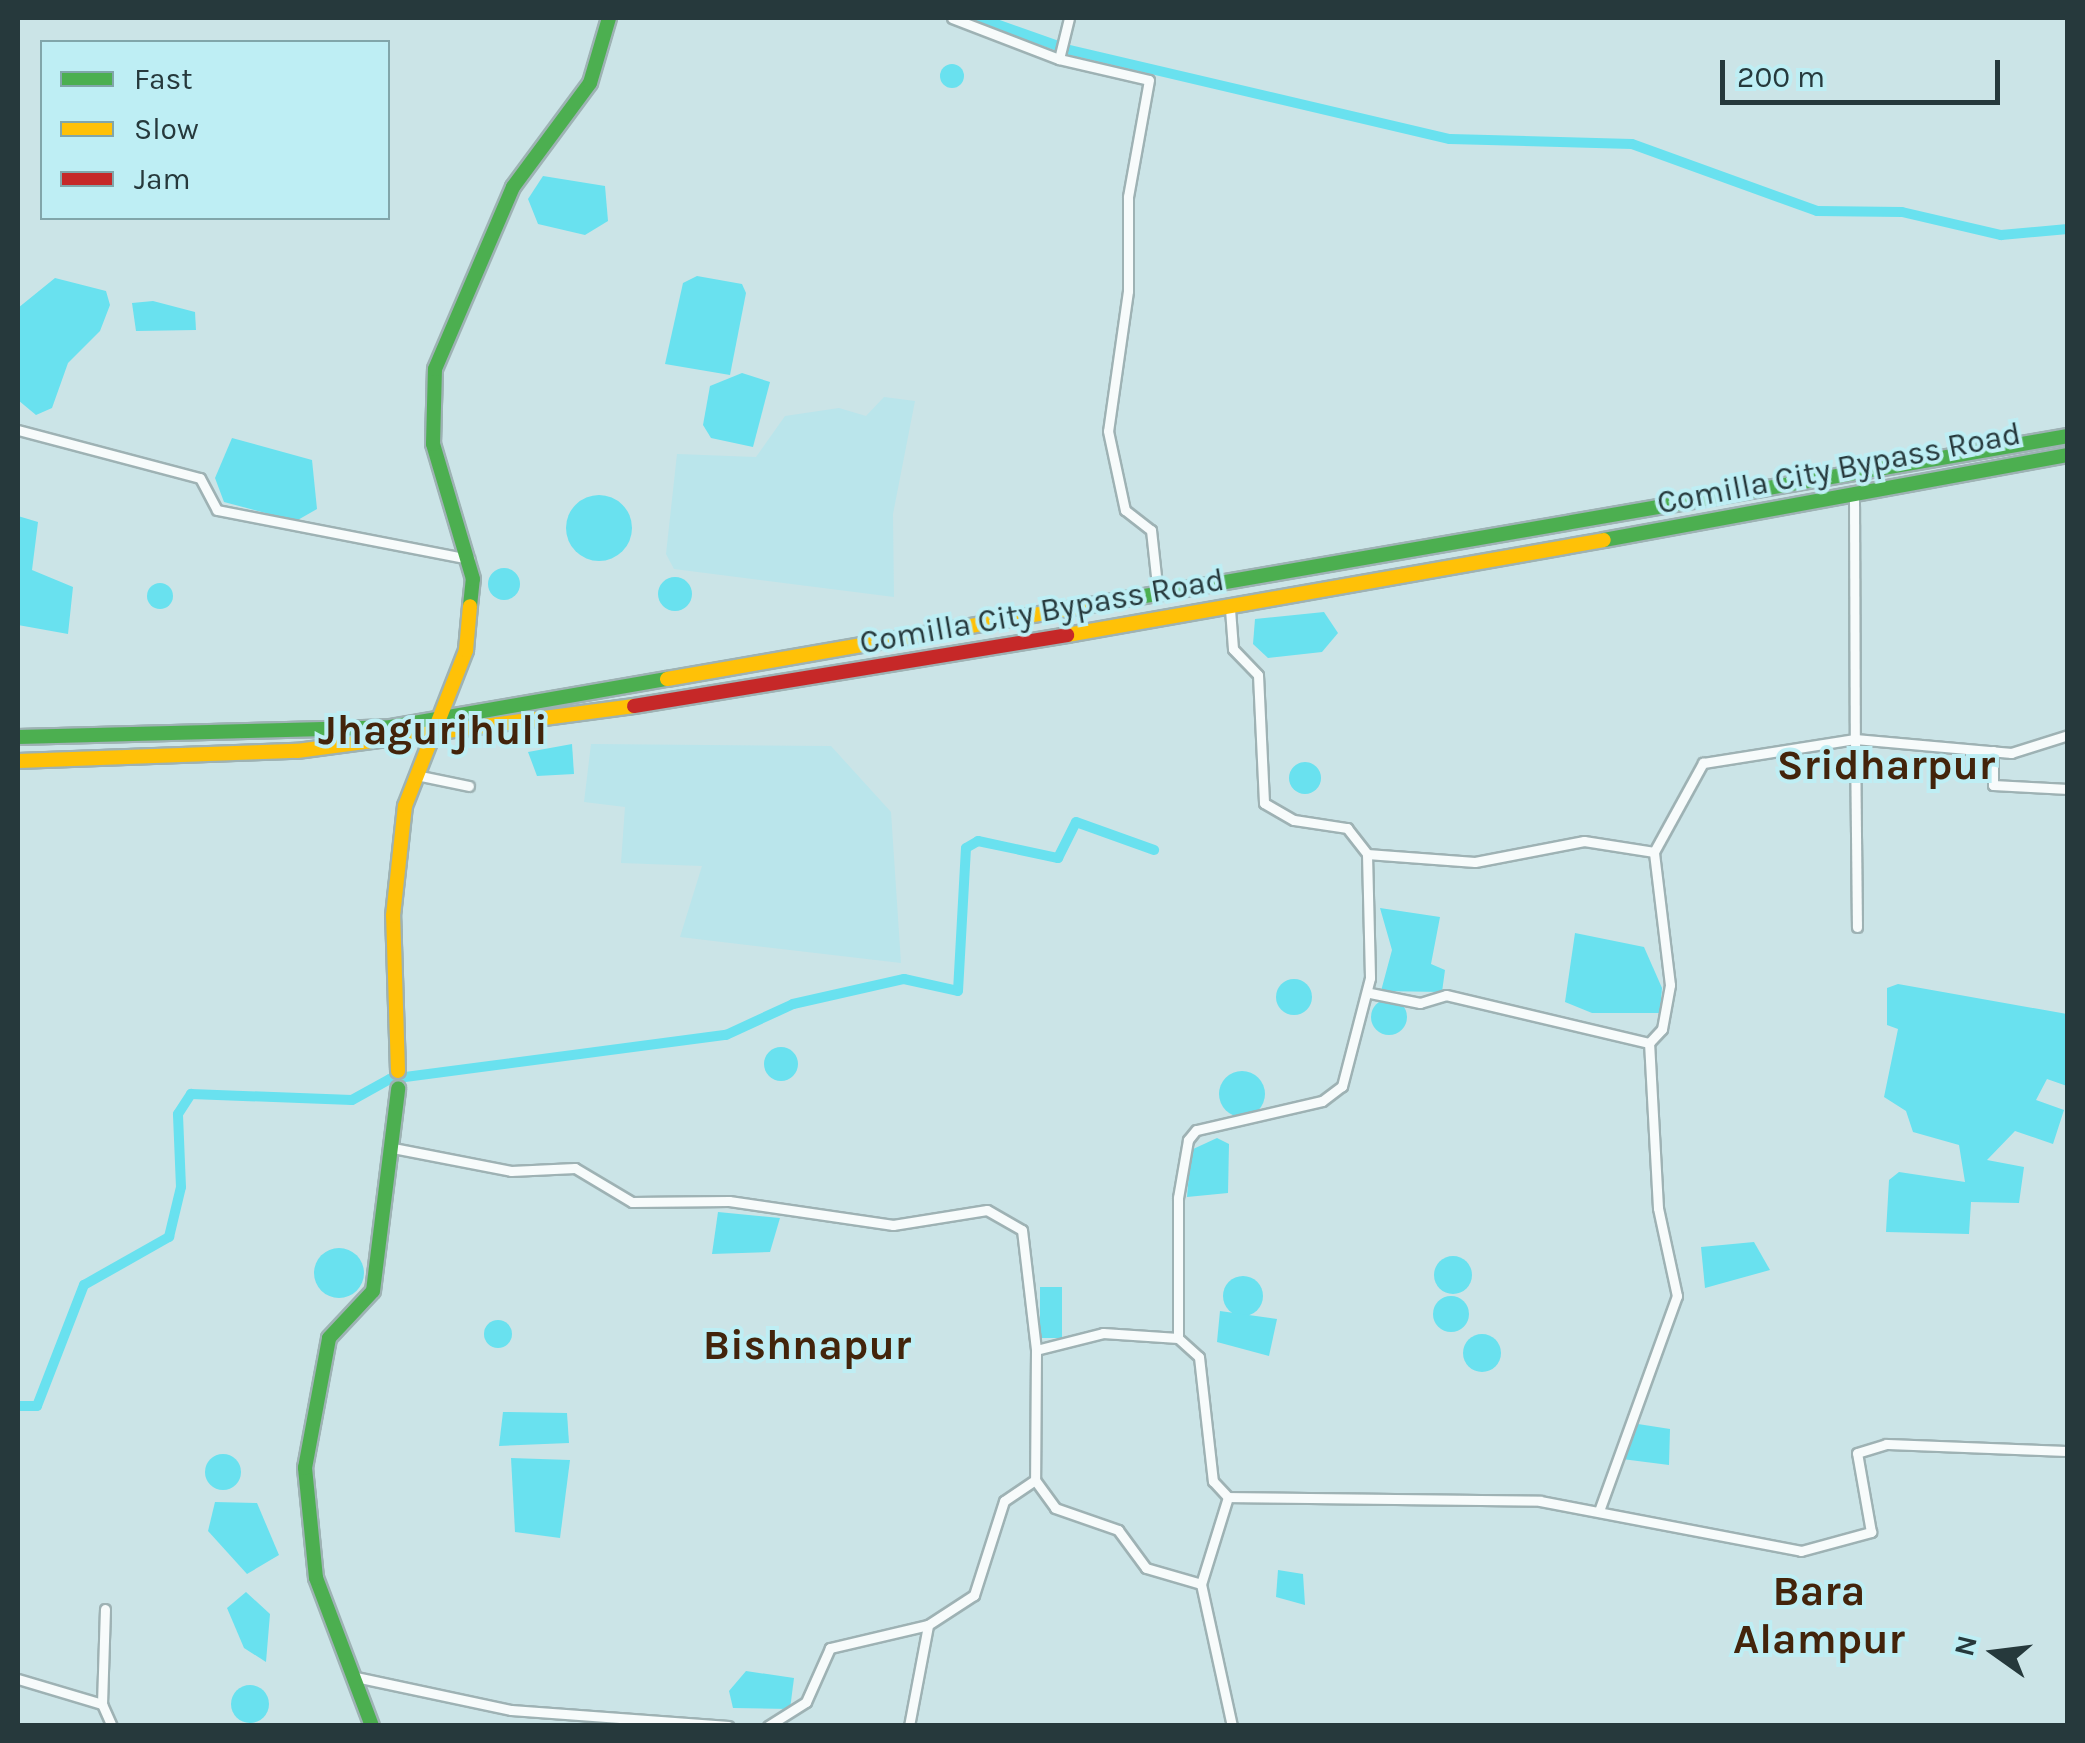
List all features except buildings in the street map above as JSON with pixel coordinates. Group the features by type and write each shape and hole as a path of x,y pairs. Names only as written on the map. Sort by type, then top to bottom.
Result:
{"main road":[{"path":"398,1071 394,900 413,774 430,737 446,716 466,650 472,559 433,444 435,368 513,187 590,83 608,18"},
{"path":"18,737 391,727 1158,598 2068,436"},
{"name":"Comilla City Bypass Road","path":"18,761 430,737 1230,609 2068,454"},
{"path":"372,1726 346,1676 308,1537 305,1468 329,1338 373,1291 394,1148 398,1090"}],"street":[{"path":"952,18 1059,58 1149,80 1128,197 1128,291 1108,431 1125,510 1151,530 1158,598"},
{"path":"1059,58 1070,18"},
{"path":"18,430 200,478 217,510 472,559"},
{"path":"1854,496 1857,928"},
{"path":"1178,1338 1178,1198 1188,1140 1196,1130 1322,1101 1342,1086 1370,993 1366,854 1347,828 1294,820 1264,803 1258,675 1233,650 1230,609"},
{"path":"1598,1511 1677,1296 1658,1208 1649,1044 1662,1030 1670,985 1654,852 1702,763 1855,739 2032,752 2068,735"},
{"path":"1993,751 1993,785 2068,789"},
{"path":"413,774 468,786"},
{"path":"1366,854 1475,862 1584,842 1654,852"},
{"path":"1370,993 1420,1003 1446,995 1649,1044"},
{"path":"394,1148 510,1171 575,1168 632,1202 729,1201 894,1225 988,1210 1022,1230 1036,1350 1035,1480 1055,1508 1118,1530 1146,1568 1200,1584"},
{"path":"1036,1350 1103,1333 1178,1338 1199,1358 1212,1480 1228,1497 1472,1507 1540,1500 1800,1550 1871,1532 1857,1452 1886,1444 1986,1452 2068,1451"},
{"path":"768,1726 806,1702 830,1648 928,1625 974,1595 1004,1501 1035,1480"},
{"path":"1228,1497 1200,1584 1232,1726"},
{"path":"105,1609 102,1704 112,1726"},
{"path":"908,1726 928,1625"},
{"path":"346,1676 511,1710 728,1726"},
{"path":"18,1679 102,1704"}],"shaded area":[{"path":"884,397 915,401 893,514 894,597 674,569 666,554 677,454 756,457 785,416 839,408 866,416"},
{"path":"591,744 831,746 891,812 901,963 680,937 702,866 621,863 625,807 584,802"}],"water":[{"path":"952,64 961,67 961,85 952,88 943,85 940,76 943,67"},
{"path":"543,176 605,186 608,221 585,235 538,224 528,199"},
{"path":"697,276 742,284 746,293 730,375 665,364 683,283"},
{"path":"55,278 106,291 110,305 100,331 68,363 52,408 36,415 18,400 18,308"},
{"path":"153,301 195,312 196,330 136,331 132,303"},
{"path":"742,373 770,382 753,447 711,438 703,425 710,386"},
{"path":"232,438 312,460 317,509 296,521 224,502 215,478"},
{"path":"599,495 622,505 632,528 622,551 599,561 576,551 566,528 576,505"},
{"path":"18,516 38,522 32,570 73,587 68,634 18,625"},
{"path":"504,568 515,573 520,584 515,595 504,600 493,595 488,584 493,573"},
{"path":"675,577 687,582 692,594 687,606 675,611 663,606 658,594 663,582"},
{"path":"160,583 169,587 173,596 169,605 160,609 151,605 147,596 151,587"},
{"path":"1324,612 1338,633 1322,652 1268,658 1253,644 1255,619"},
{"path":"572,744 574,774 537,776 528,752"},
{"path":"1305,762 1316,767 1321,778 1316,789 1305,794 1294,789 1289,778 1294,767"},
{"path":"1380,908 1440,917 1431,964 1445,970 1442,992 1381,991 1392,950"},
{"path":"1575,933 1644,947 1662,988 1660,1013 1592,1013 1565,1002"},
{"path":"1294,979 1307,984 1312,997 1307,1010 1294,1015 1281,1010 1276,997 1281,984"},
{"path":"1898,984 2067,1014 2067,1086 2047,1079 2036,1100 2064,1110 2053,1144 2015,1131 1987,1160 2024,1167 2019,1203 1971,1202 1969,1234 1886,1232 1889,1180 1899,1172 1965,1182 1959,1145 1913,1132 1906,1111 1884,1097 1898,1029 1887,1025 1887,988"},
{"path":"1389,999 1402,1004 1407,1017 1402,1030 1389,1035 1376,1030 1371,1017 1376,1004"},
{"path":"781,1047 793,1052 798,1064 793,1076 781,1081 769,1076 764,1064 769,1052"},
{"path":"1242,1071 1258,1078 1265,1094 1258,1110 1242,1117 1226,1110 1219,1094 1226,1078"},
{"path":"1217,1138 1229,1144 1228,1193 1187,1197 1191,1150"},
{"path":"718,1212 780,1218 770,1252 712,1254"},
{"path":"1754,1242 1770,1270 1705,1288 1701,1247"},
{"path":"339,1248 357,1255 364,1273 357,1291 339,1298 321,1291 314,1273 321,1255"},
{"path":"1453,1256 1466,1262 1472,1275 1466,1288 1453,1294 1440,1288 1434,1275 1440,1262"},
{"path":"1243,1276 1257,1282 1263,1296 1257,1310 1243,1316 1229,1310 1223,1296 1229,1282"},
{"path":"1040,1287 1062,1287 1062,1338 1040,1338"},
{"path":"1451,1296 1463,1302 1469,1314 1463,1326 1451,1332 1439,1326 1433,1314 1439,1302"},
{"path":"1220,1311 1277,1319 1269,1356 1217,1342"},
{"path":"498,1320 508,1324 512,1334 508,1344 498,1348 488,1344 484,1334 488,1324"},
{"path":"1482,1334 1495,1340 1501,1353 1495,1366 1482,1372 1469,1366 1463,1353 1469,1340"},
{"path":"503,1412 567,1413 569,1443 499,1446"},
{"path":"1638,1424 1670,1429 1669,1465 1622,1459"},
{"path":"223,1454 235,1460 241,1472 235,1484 223,1490 211,1484 205,1472 211,1460"},
{"path":"511,1458 570,1460 560,1538 515,1532"},
{"path":"215,1502 257,1503 279,1555 247,1574 208,1531"},
{"path":"1278,1570 1303,1574 1305,1605 1276,1597"},
{"path":"246,1592 270,1614 266,1662 244,1648 227,1608"},
{"path":"746,1671 794,1678 790,1709 733,1708 729,1691"},
{"path":"250,1685 264,1690 269,1704 264,1718 250,1723 236,1718 231,1704 236,1690"}],"waterway":[{"path":"979,18 1058,46"},
{"path":"1070,50 1450,139 1632,144 1817,211 1902,212 2001,235 2068,229"},
{"path":"18,1406 37,1406 84,1285 169,1237 181,1187 178,1114 191,1094 352,1100 390,1079 726,1035 793,1004 904,979 958,991 966,848 978,841 1058,858 1076,822 1154,850"}],"traffic: fast":[{"path":"470,606 473,579 433,444 435,369 513,187 590,83 609,18"},
{"path":"1133,598 2068,436"},
{"path":"1604,540 2068,455"},
{"path":"18,737 391,727 667,679"},
{"path":"372,1726 316,1578 305,1468 329,1338 373,1291 398,1089"}],"traffic: slow":[{"path":"1067,635 1604,540"},
{"path":"667,679 1133,598"},
{"path":"398,1071 393,916 405,806 466,650 470,606"},
{"path":"18,761 297,751 634,706"}],"traffic: jam":[{"path":"634,706 1067,635"}],"district":[{"name":"Jhagurjhuli","path":"433,730"},
{"name":"Sridharpur","path":"1886,765"},
{"name":"Bishnapur","path":"807,1345"},
{"name":"Bara Alampur","path":"1819,1615"}]}
